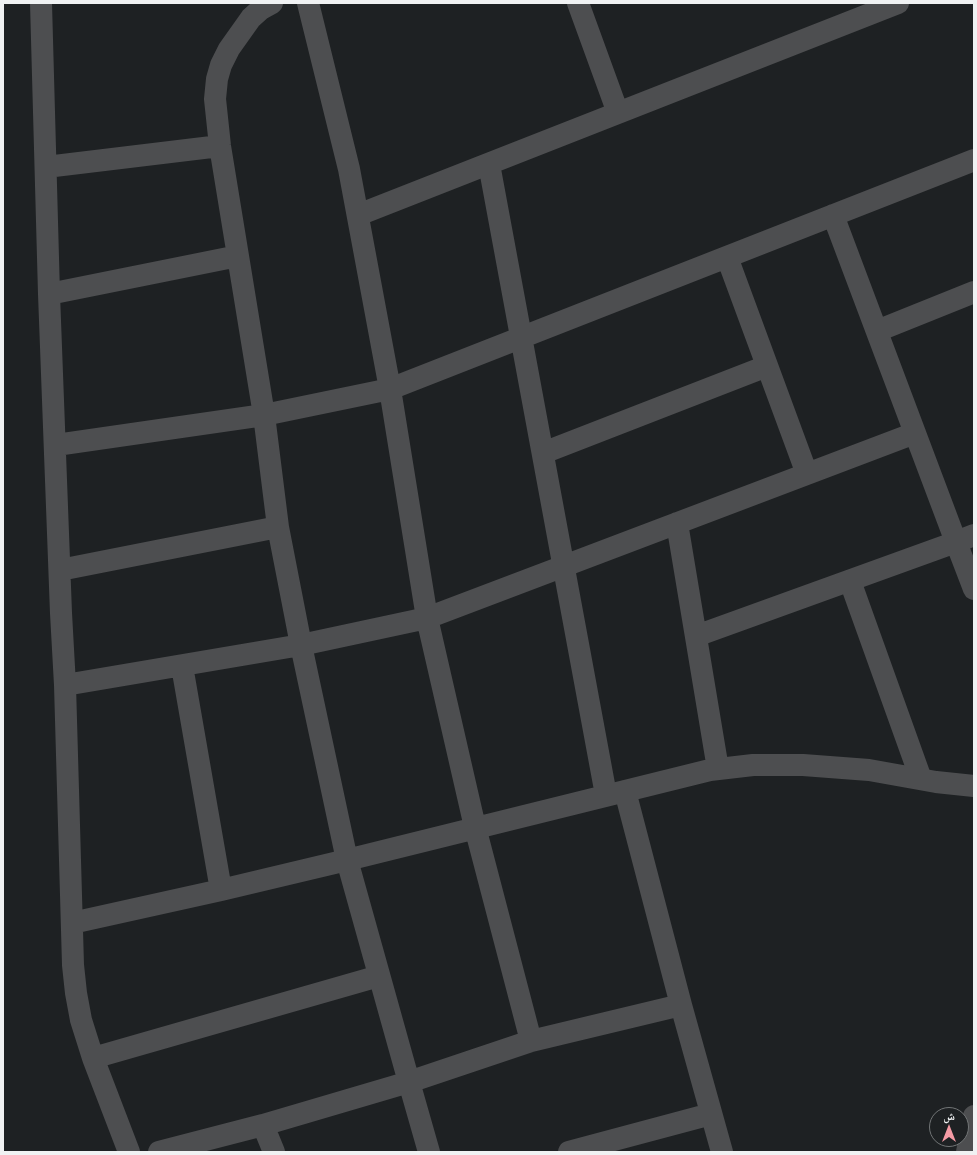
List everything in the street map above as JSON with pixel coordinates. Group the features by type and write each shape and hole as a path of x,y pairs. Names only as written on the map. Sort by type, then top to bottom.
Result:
{"street":[{"path":"41,3 49,294 65,685 73,965 81,1020 93,1058 129,1152"},
{"path":"272,3 261,9 251,18 228,49 221,65 217,79 215,99 220,146 264,415 278,527 301,645 347,860 429,1152"},
{"path":"308,3 349,168 390,389 427,618 475,827 531,1041"},
{"path":"578,3 618,113"},
{"path":"358,215 898,3"},
{"path":"46,167 220,146"},
{"path":"56,445 264,415 390,389 974,160"},
{"path":"489,164 564,567 616,793 681,1005 710,1114 722,1152"},
{"path":"833,215 915,433 965,539 974,589"},
{"path":"49,294 238,256"},
{"path":"727,257 807,474"},
{"path":"877,331 974,292"},
{"path":"543,453 767,366"},
{"path":"65,685 301,645 427,618 915,433"},
{"path":"677,523 718,769"},
{"path":"60,570 278,527"},
{"path":"696,636 965,539"},
{"path":"850,580 921,779"},
{"path":"182,666 221,890"},
{"path":"72,924 347,860 475,827 710,770 752,765 803,765 869,770 974,786"},
{"path":"93,1058 379,976"},
{"path":"159,1152 263,1125 409,1082 531,1041 681,1005"},
{"path":"569,1152 710,1114"},
{"path":"967,1152 974,1116"},
{"path":"263,1125 274,1152"}]}
